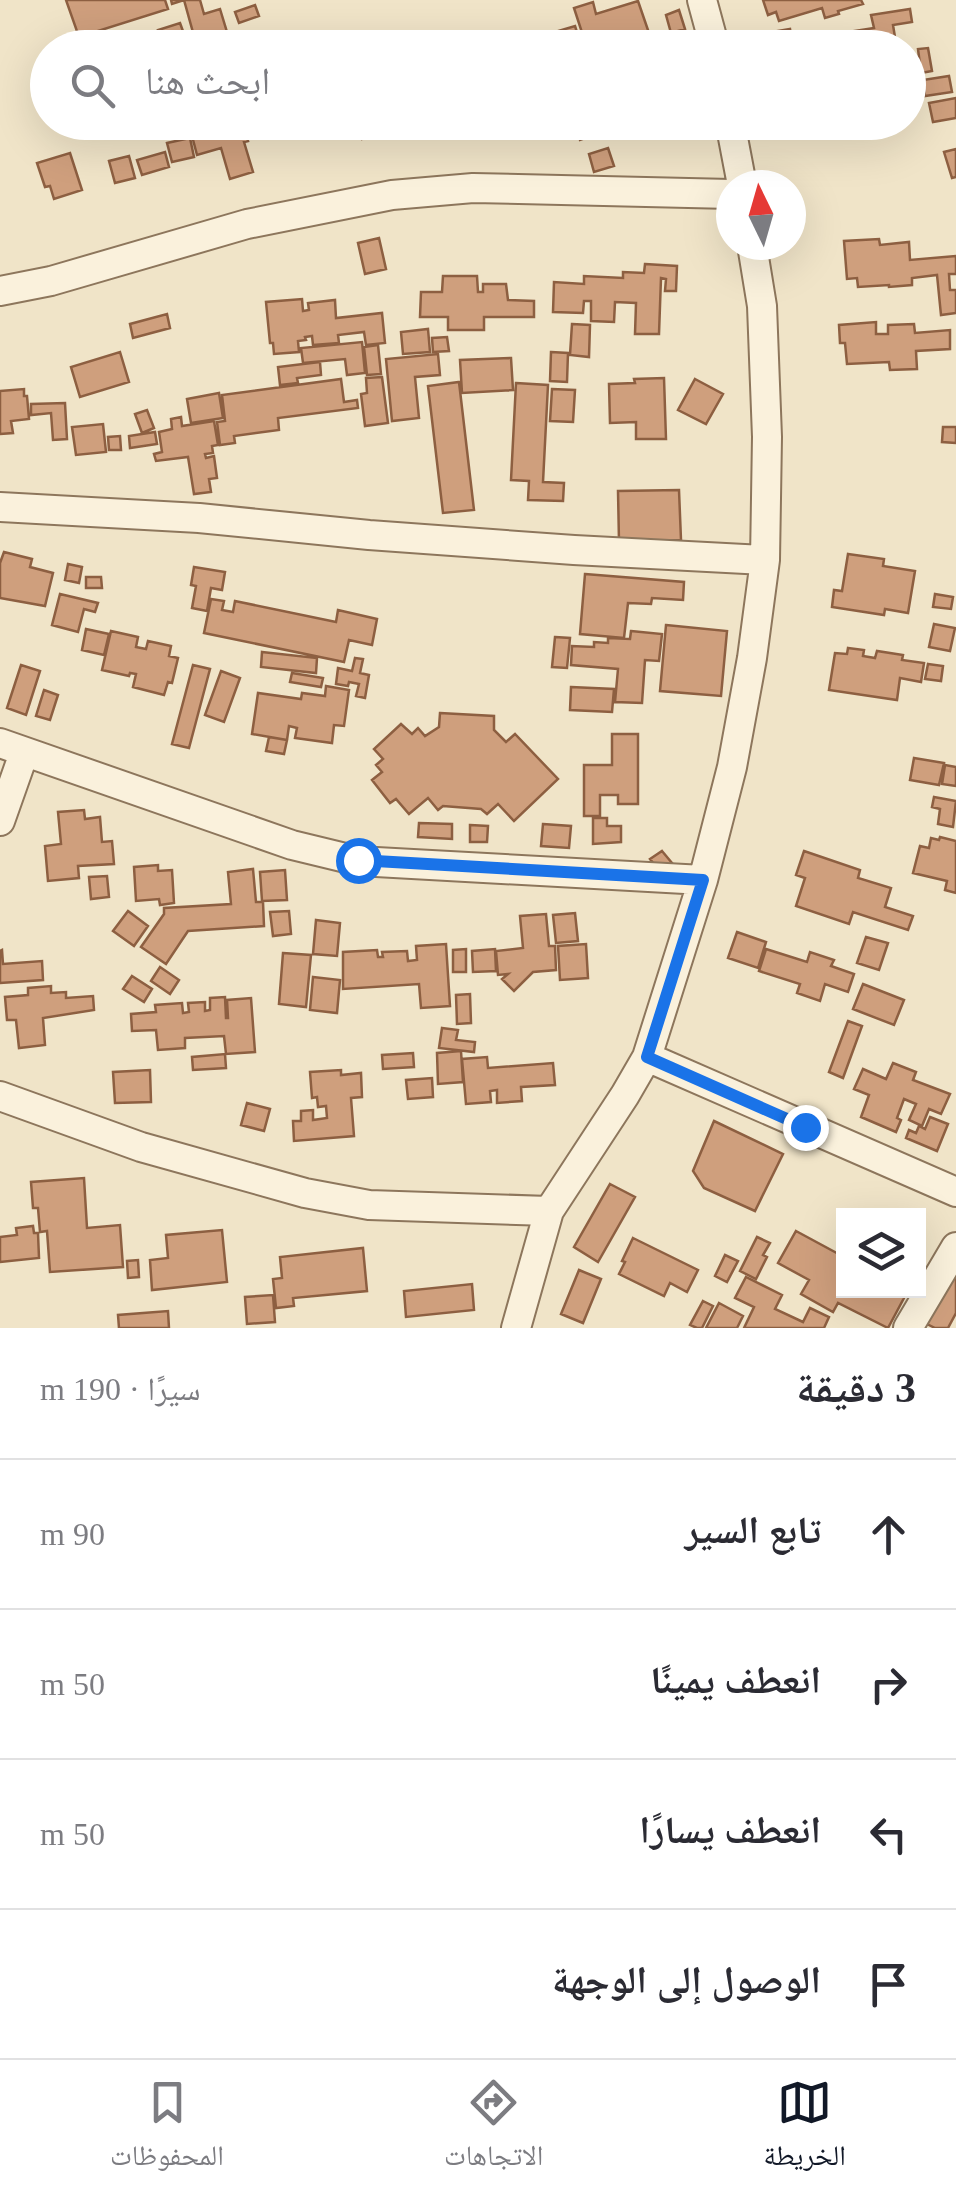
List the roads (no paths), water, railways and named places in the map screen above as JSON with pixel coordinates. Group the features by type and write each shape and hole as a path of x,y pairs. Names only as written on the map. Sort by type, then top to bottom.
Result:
{"street":[{"path":"702,0 710,30"},
{"path":"733,140 739,170"},
{"path":"0,291 51,281 246,224 392,194 473,188 716,194"},
{"path":"516,1328 549,1211 647,1057 703,880 732,768 765,560 766,400 762,306 754,260"},
{"path":"0,508 199,518 555,549 765,560"},
{"path":"0,821 12,748 292,846 358,860 703,880"},
{"path":"647,1057 956,1192"},
{"path":"0,1096 141,1147 305,1193 369,1206 549,1211"},
{"path":"908,1328 956,1248"}]}
